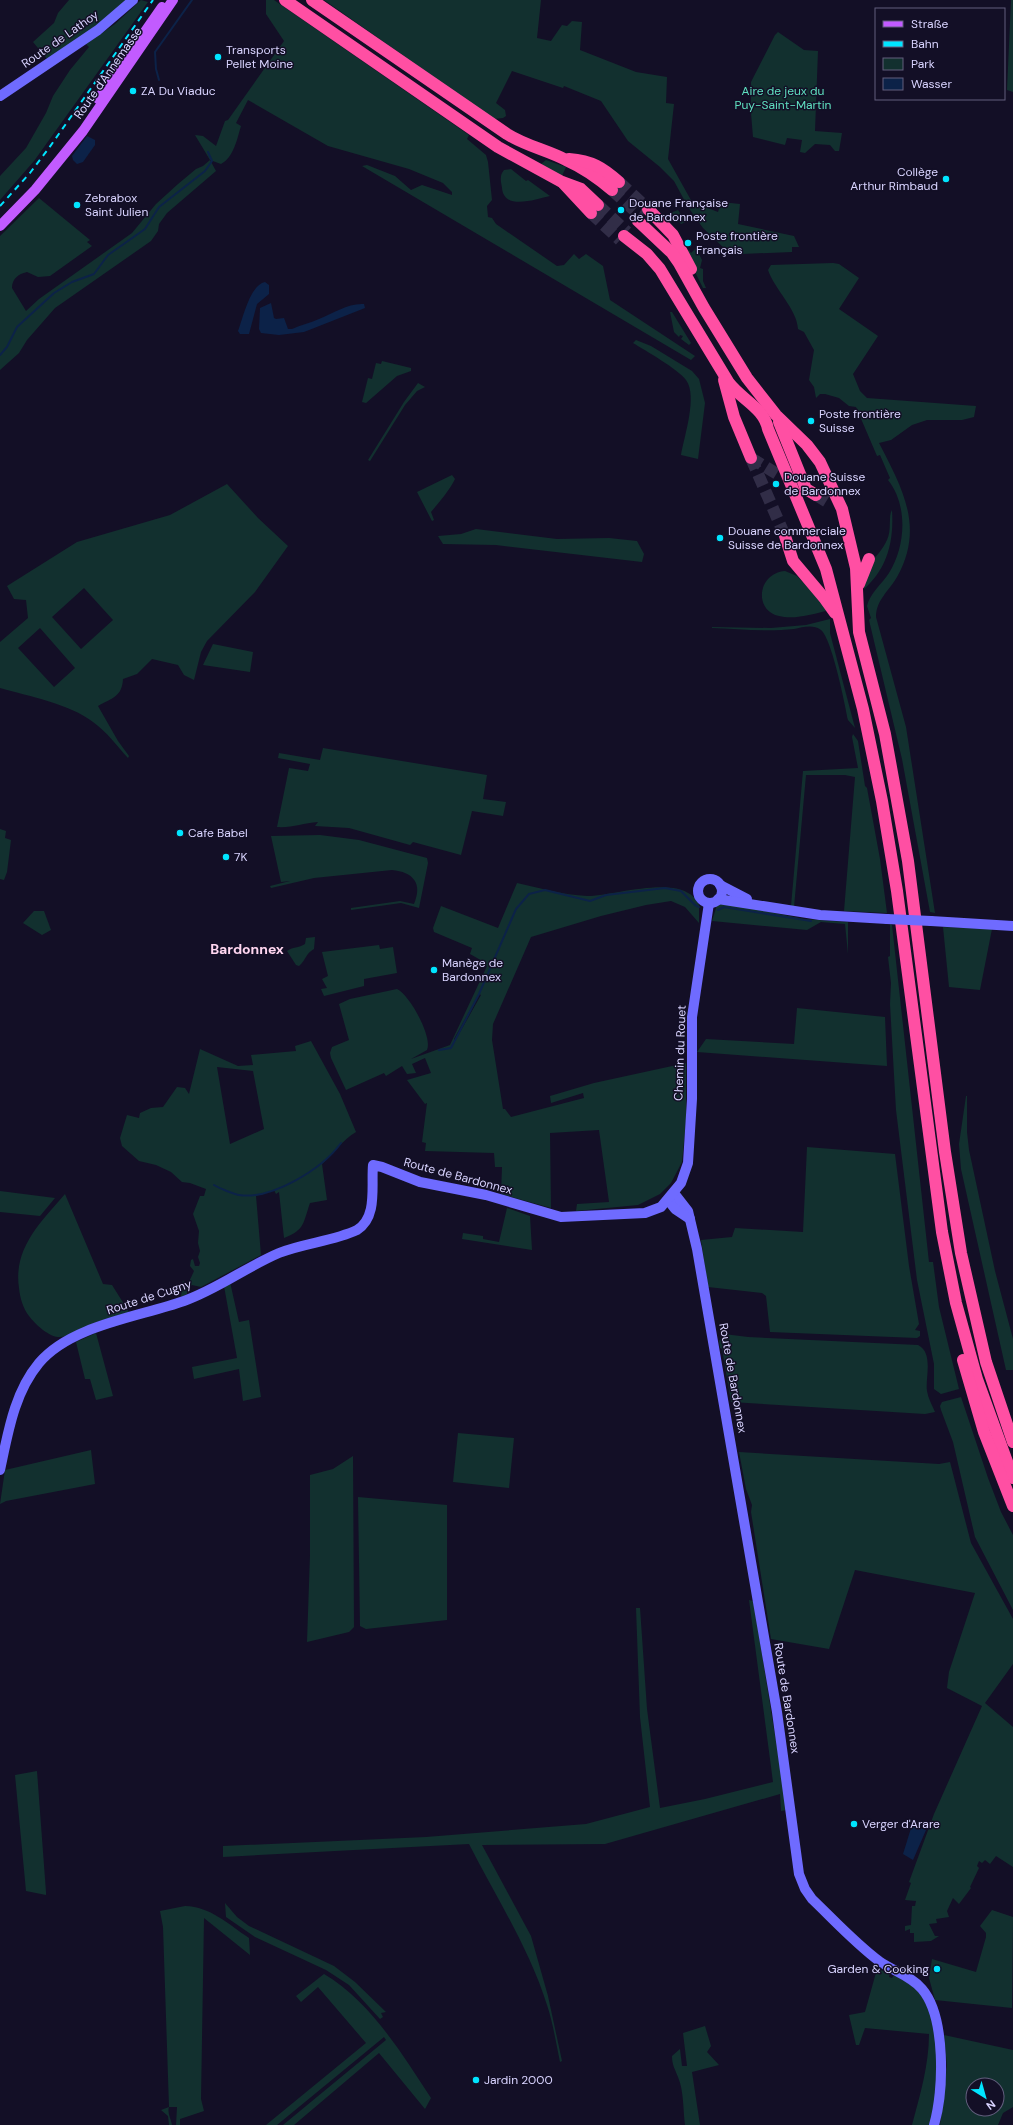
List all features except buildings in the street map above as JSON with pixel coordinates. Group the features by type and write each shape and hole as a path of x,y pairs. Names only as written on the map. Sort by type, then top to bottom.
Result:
{"highway":[{"path":"285,0 503,150 567,184 594,209"},
{"path":"312,0 521,143 566,159 594,175 613,189 600,167 587,161 566,159"},
{"path":"856,568 842,509 820,462 807,445 776,415 734,358 662,234 643,215 676,240 705,296 744,362 784,414 816,447 826,462 855,526 859,546 856,568 859,632 885,734 908,861 946,1158 964,1271 986,1362 1013,1442"},
{"path":"624,236 627,246 647,254 665,277 722,373 736,392 761,413 766,421 826,569 863,709 885,815 902,926 936,1198 956,1303 983,1398 1013,1478"},
{"path":"722,373 734,417 751,458"},
{"path":"776,415 806,489 816,495"},
{"path":"777,474 791,482"},
{"path":"829,503 837,508 844,520"},
{"path":"785,536 792,561 826,599 841,625"},
{"path":"857,590 869,559"},
{"path":"956,1303 958,1342 977,1411 1013,1506"}],"main road":[{"name":"Route d'Annemasse","path":"61,158 100,95 166,0"},
{"name":"Route d'Annemasse","path":"0,226 35,190 101,107 174,0"}],"street":[{"name":"Route de Lathoy","path":"0,96 98,30 133,0"},
{"path":"756,904 720,885 716,881 709,880 700,885 699,895 703,901 756,904 783,910 820,915 1013,926"},
{"path":"714,901 721,892 720,885"},
{"name":"Chemin du Rouet","path":"671,1196 683,1178 688,1159 692,1099 692,1017 714,901"},
{"name":"Route de Bardonnex","path":"373,1165 420,1182 486,1196 554,1216 574,1217 651,1212 661,1207 671,1196 688,1211 698,1256 778,1718 799,1874 805,1889 812,1899 877,1960 919,1986 929,2000 941,2051 940,2094 934,2125"},
{"name":"Route de Cugny","path":"0,1470 9,1426 19,1398 35,1368 54,1348 68,1340 95,1329 193,1298 253,1265 286,1251 357,1230 365,1222 370,1211 373,1165"}],"green space":[{"path":"69,0 126,0 107,18 48,60 33,42 54,23 58,13"},
{"path":"141,0 148,2 34,161 0,200 0,176 26,148 46,113 53,96 70,70 89,47 86,44 115,24"},
{"path":"266,0 274,0 469,135 467,139 486,155 492,200 487,206 488,217 492,218 496,224 557,266 564,265 574,254 579,259 586,254 603,266 610,300 695,356 691,360 362,166 367,165 395,176 411,190 422,185 452,195 452,192 443,183 409,169 328,146 248,100 236,123 241,126 229,157 221,164 210,160 195,135 203,136 216,146 225,121 228,120 284,41 266,14"},
{"path":"324,0 541,0 537,38 551,41 562,25 567,26 572,21 582,22 580,50 636,72 667,77 666,103 674,104 668,159 692,202 718,212 721,202 740,204 738,224 794,236 799,247 792,247 792,252 742,254 725,249 703,228 688,207 674,181 660,167 628,141 601,101 564,86 563,88 512,71 496,103 505,110 506,116 503,118 494,119"},
{"path":"1011,0 1013,0 1013,92 1007,90"},
{"name":"Aire de jeux du Puy-Saint-Martin","path":"778,32 804,50 818,51 815,131 842,133 839,151 835,151 830,145 815,144 805,153 800,152 802,140 787,138 785,145 753,137 751,82 775,35"},
{"path":"210,160 216,171 167,213 159,224 158,231 151,241 55,308 27,340 19,353 0,370 0,236 39,198 90,240 87,242 92,246 50,276 38,277 27,272 16,277 12,288 26,311 39,299 132,233 156,204 196,169 203,166"},
{"path":"546,160 566,167 562,176 541,164"},
{"path":"511,169 526,181 528,180 550,196 522,202 508,199 504,195 501,176 504,170"},
{"path":"678,210 686,222 681,224 670,213"},
{"path":"696,248 702,260 700,268 703,269 703,281 706,288 703,288 685,252 689,250 691,253"},
{"path":"839,264 859,278 839,309 878,336 853,374 860,391 867,398 976,406 974,417 962,420 927,420 912,425 891,440 879,443 902,492 910,524 909,541 905,559 897,577 878,606 876,617 906,727 935,913 930,912 902,759 869,620 871,618 867,606 873,593 889,573 899,551 902,513 899,501 888,480 890,478 880,455 877,456 856,407 849,406 839,398 825,394 820,394 816,398 814,387 809,380 814,350 804,332 798,329 794,314 768,270 771,265"},
{"path":"670,312 672,312 691,343 689,345 681,339 683,336 680,335 679,337 674,332"},
{"path":"636,340 651,346 692,371 699,379 705,403 698,459 681,455 689,417 691,396 686,380 669,366 633,343"},
{"path":"382,361 411,368 411,371 397,376 366,403 362,402 368,378 372,379 376,363 381,364"},
{"path":"418,383 425,387 417,391 405,405 370,461 368,460 404,402"},
{"path":"452,475 455,479 453,483 431,512 434,520 432,521 417,492"},
{"path":"227,484 258,518 288,546 255,592 207,641 201,652 194,680 184,675 178,665 152,659 137,674 123,679 121,690 112,699 98,706 118,741 129,756 128,758 103,730 84,716 61,705 0,688 0,642 28,618 26,600 14,599 7,586 77,542 170,515","holes":["84,588 113,620 81,649 52,617","40,628 75,668 54,687 18,648"]},
{"path":"892,510 892,532 888,553 879,572 864,589 869,566 887,540"},
{"path":"476,529 557,539 609,538 637,541 644,554 642,562 496,545 443,544 438,536 461,534"},
{"path":"785,571 797,576 829,610 804,616 785,617 771,612 765,607 762,600 764,585 769,578 776,573"},
{"path":"830,619 830,633 855,728 848,720 834,658 821,630 815,627 774,630 712,628 771,628 806,625"},
{"path":"213,644 253,652 250,672 203,665"},
{"path":"853,734 858,741 865,786 867,788 880,859 887,913 844,911 855,777 845,775 806,775 794,907 791,906 803,771 858,768 852,737"},
{"path":"323,748 487,775 483,799 506,802 503,816 472,811 461,855 413,842 410,845 349,828 315,826 318,822 288,827 277,827 289,768 308,771 310,764 278,758 279,753 320,760"},
{"path":"0,829 6,831 5,838 11,840 7,872 4,880 0,879"},
{"path":"320,835 359,840 427,858 428,863 419,908 401,903 351,910 351,908 400,901 414,904 417,885 414,880 406,873 392,870 314,878 271,888 270,886 290,881 281,882 271,836"},
{"path":"517,883 560,893 587,896 665,887 680,889 691,895 699,905 699,923 685,907 671,901 646,905 601,916 531,937 493,1024 492,1040 503,1109 505,1109 511,1117 584,1098 583,1093 551,1103 550,1096 594,1083 686,1063 686,1121 682,1162 671,1183 660,1194 638,1205 576,1211 577,1204 609,1202 599,1130 550,1133 551,1208 501,1194 502,1167 495,1167 494,1153 425,1151 426,1143 422,1142 427,1103 425,1104 407,1080 431,1073 425,1058 412,1064 416,1073 407,1074 402,1066 386,1076 384,1073 346,1090 330,1053 332,1047 349,1040 339,1004 350,999 397,989 408,999 419,1016 427,1036 427,1050 411,1059 450,1045 487,966 483,964 484,962 470,954 472,948 434,932 433,928 441,906 498,928","holes":["479,994 481,995 455,1041 454,1039"]},
{"path":"724,903 804,919 848,922 848,954 845,924 821,922 807,930 712,921 717,905"},
{"path":"34,911 44,911 51,930 42,935 23,923"},
{"path":"890,924 892,925 929,1262 933,1262 939,1307 959,1389 941,1394 934,1389 934,1364 917,1280 896,1110 890,1004 891,983 888,957 890,956"},
{"path":"943,927 992,929 980,990 949,987"},
{"path":"315,937 314,949 309,952 299,966 296,965 287,951 305,944 306,938"},
{"path":"379,945 380,949 393,947 397,973 364,979 364,986 324,996 321,989 327,988 322,979 328,976 322,952"},
{"path":"797,1008 885,1017 887,1066 697,1052 706,1039 794,1044"},
{"path":"311,1041 340,1094 356,1132 346,1139 322,1164 327,1200 310,1203 300,1229 284,1238 279,1192 276,1194 274,1190 256,1196 261,1255 201,1287 192,1285 187,1289 187,1294 181,1297 183,1280 185,1285 188,1284 194,1271 190,1266 191,1260 193,1259 195,1266 199,1266 200,1263 198,1257 200,1251 198,1243 199,1231 193,1214 200,1196 204,1196 206,1189 190,1183 182,1182 171,1172 156,1165 139,1161 122,1146 120,1138 127,1115 139,1118 140,1113 151,1108 163,1107 177,1087 185,1088 189,1094 200,1049 238,1066 253,1065 251,1055 296,1051 295,1046","holes":["217,1067 253,1071 264,1129 230,1144"]},
{"path":"966,1096 969,1150 995,1271 1013,1339 1013,1370 1006,1370 961,1169 959,1144"},
{"path":"807,1147 895,1154 909,1266 919,1324 915,1330 920,1331 920,1336 917,1338 770,1332 766,1296 762,1293 708,1287 701,1240 732,1237 735,1228 803,1232"},
{"path":"0,1191 55,1198 40,1216 0,1212"},
{"path":"65,1194 103,1284 112,1285 129,1312 97,1322 68,1336 58,1337 42,1329 27,1313 20,1295 18,1274 20,1260 31,1236"},
{"path":"507,1208 530,1216 532,1250 462,1239 463,1233 483,1236 483,1239 499,1242"},
{"path":"230,1282 239,1322 249,1320 261,1397 243,1401 239,1369 194,1379 192,1367 237,1358 224,1286"},
{"path":"96,1333 113,1396 96,1400 90,1379 85,1379 76,1342"},
{"path":"724,1334 748,1337 918,1345 926,1354 928,1366 927,1391 935,1412 925,1414 731,1402 722,1349 720,1348 719,1341"},
{"path":"961,1397 988,1478 1001,1512 1013,1535 1013,1610 975,1537 953,1442 940,1406 942,1402"},
{"path":"458,1433 514,1438 509,1488 453,1482"},
{"path":"91,1450 95,1484 6,1501 0,1504 5,1470"},
{"path":"739,1452 939,1464 950,1462 971,1543 1013,1619 1013,1664 985,1703 1013,1727 1013,1867 996,1856 990,1864 985,1860 982,1863 979,1861 977,1866 979,1868 970,1887 971,1888 959,1904 953,1898 947,1911 949,1917 936,1919 937,1923 929,1924 935,1936 939,1936 931,1941 914,1942 914,1933 910,1933 910,1929 905,1931 905,1926 911,1925 912,1906 915,1906 916,1901 905,1900 911,1883 909,1882 934,1814 982,1706 947,1688 949,1672 975,1593 855,1570 829,1649 771,1639 751,1512 752,1505 746,1489"},
{"path":"353,1456 354,1627 349,1632 307,1642 310,1555 310,1475 333,1469"},
{"path":"358,1497 447,1505 447,1620 366,1629 360,1626"},
{"path":"749,1600 753,1601 754,1605 787,1810 781,1811 780,1794 605,1844 482,1845 531,1936 548,1996 562,2061 560,2062 553,2026 540,1984 522,1943 469,1844 223,1857 223,1846 426,1837 586,1824 650,1807 640,1717 636,1608 640,1608 647,1709 660,1808 705,1799 773,1782"},
{"path":"37,1771 46,1895 26,1891 15,1775"},
{"path":"225,1903 237,1917 249,1926 334,1966 355,1982 386,2012 381,2013 383,2017 380,2019 349,1985 326,1970 255,1937 226,1917"},
{"path":"185,1906 203,1909 219,1917 249,1938 250,1955 204,1918 201,2099 204,2111 180,2119 180,2125 176,2125 177,2107 169,2107 163,1927 160,1911"},
{"path":"992,1910 1013,1917 1012,2008 935,2000 929,1978 932,1959 976,1972 986,1937 986,1933 980,1926"},
{"path":"877,1969 890,1973 889,1977 892,1978 894,1975 916,1989 926,2004 931,2016 936,2042 938,2081 930,2125 912,2125 926,2069 929,2034 865,2028 859,2045 856,2045 849,2015 865,2012"},
{"path":"324,1974 341,1986 371,2014 397,2047 431,2098 425,2109 379,2053 294,2125 283,2125 386,2040 384,2037 277,2125 266,2125 366,2043 318,1987 301,2002 296,1996"},
{"path":"705,2026 711,2046 707,2052 719,2065 692,2072 700,2125 685,2125 680,2082 673,2064 672,2056 680,2049 682,2066 687,2066 683,2033"},
{"path":"944,2035 1013,2050 1013,2107 1005,2112 1005,2077 965,2077 965,2117 1001,2117 998,2125 940,2125 947,2066"},
{"path":"169,2107 172,2125 169,2125 168,2116 161,2110"}],"water":[{"path":"87,136 95,140 95,145 83,162 77,164 73,160 72,156"},
{"path":"265,282 269,285 269,294 257,304 249,334 240,334 238,331 251,295 260,284"},
{"path":"271,303 274,318 284,318 288,329 312,322 352,305 364,304 365,308 304,332 279,335 261,333 259,329 260,308"},
{"path":"912,1825 926,1830 913,1860 903,1854"}],"waterway":[{"path":"159,80 156,69 155,52 192,0"},
{"path":"0,355 7,347 17,327 54,293 72,282 94,274 108,255 145,229 159,207 205,171 212,161 208,152"},
{"path":"439,1050 451,1048 479,994 516,909 529,894 545,890 590,901 606,895 665,888 681,891 699,907"},
{"path":"718,910 724,907 811,921"},
{"path":"214,1185 239,1195 266,1193 281,1188 309,1172 322,1163 341,1143"}],"tunnel":[{"path":"619,182 648,209"},
{"path":"612,190 635,211 643,215"},
{"path":"598,205 627,232"},
{"path":"591,213 620,240"},
{"path":"751,458 785,536"},
{"path":"751,458 777,474"},
{"path":"816,495 829,503"}],"railway":[{"path":"0,206 30,173 49,148 153,0"}],"place":[{"name":"Transports Pellet Moine","path":"218,57"},
{"name":"ZA Du Viaduc","path":"133,91"},
{"name":"Collège Arthur Rimbaud","path":"946,179"},
{"name":"Zebrabox Saint Julien","path":"77,205"},
{"name":"Douane Française de Bardonnex","path":"621,210"},
{"name":"Poste frontière Français","path":"688,243"},
{"name":"Poste frontière Suisse","path":"811,421"},
{"name":"Douane Suisse de Bardonnex","path":"776,484"},
{"name":"Douane commerciale Suisse de Bardonnex","path":"720,538"},
{"name":"Cafe Babel","path":"180,833"},
{"name":"7K","path":"226,857"},
{"name":"Manège de Bardonnex","path":"434,970"},
{"name":"Verger d'Arare","path":"854,1824"},
{"name":"Garden & Cooking","path":"937,1969"},
{"name":"Jardin 2000","path":"476,2080"}],"district":[{"name":"Bardonnex","path":"247,949"}]}
